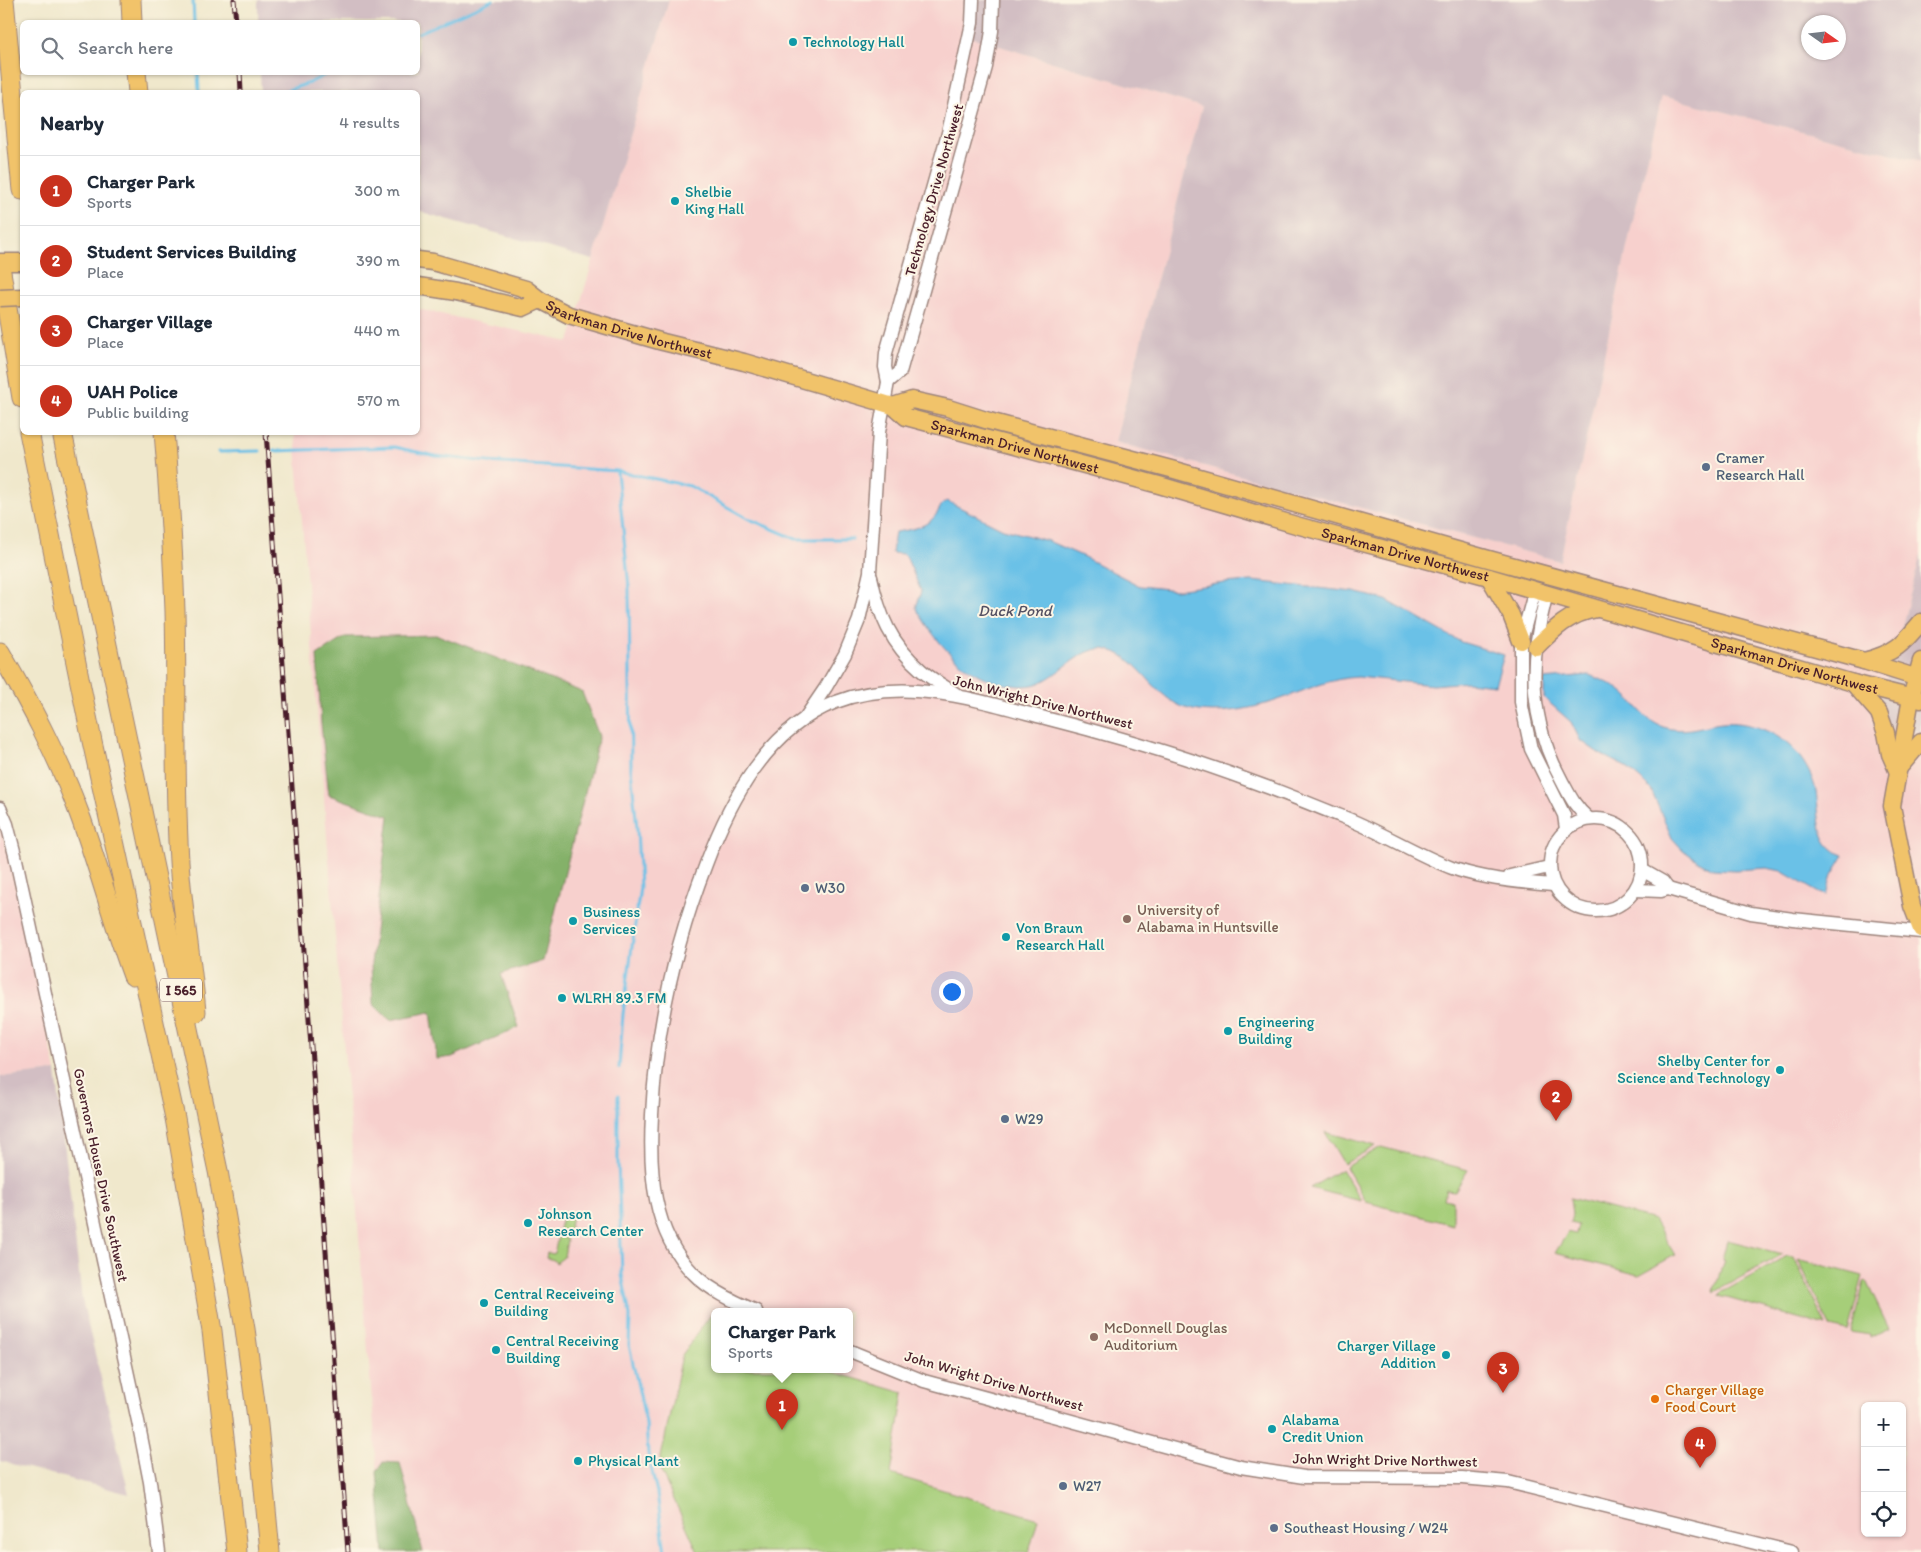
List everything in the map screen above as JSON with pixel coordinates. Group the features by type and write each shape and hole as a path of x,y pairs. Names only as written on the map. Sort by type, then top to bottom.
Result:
{"highway":[{"path":"4,0 20,169"},
{"path":"131,0 132,20"},
{"path":"136,75 138,90"},
{"path":"0,266 20,386"},
{"name":"I 565","path":"30,435 92,741 175,1118 212,1331 237,1552"},
{"name":"I 565","path":"63,435 203,1093 233,1251 259,1434 270,1552"},
{"path":"164,435 175,610 179,863 203,1093"},
{"path":"0,652 40,725 68,785 93,851 115,926 158,1045"}],"main road":[{"name":"Sparkman Drive Northwest","path":"420,260 433,262 526,288 540,300 569,315 663,342 744,362 888,405 906,418 1159,485 1278,520 1489,577 1853,683 1916,699"},
{"path":"0,262 20,262"},
{"name":"Sparkman Drive Northwest","path":"420,286 456,292 523,308 540,300"},
{"path":"0,298 20,297"},
{"name":"Sparkman Drive Northwest","path":"888,405 912,400 948,408 988,421 1086,445 1291,504 1864,661 1919,679"},
{"path":"1489,577 1529,644 1564,620 1585,610 1596,608"},
{"path":"1864,661 1882,656 1901,646 1921,622"},
{"path":"1921,660 1916,699 1897,770 1892,806 1912,906 1921,931"},
{"path":"1853,683 1879,713 1886,733 1890,754 1897,770"},
{"path":"1897,770 1921,742"}],"street":[{"name":"Technology Drive Northwest","path":"804,720 845,654 859,620 870,572 879,432 888,405 888,382 885,367 886,352 948,133 972,23 973,0"},
{"name":"Technology Drive Northwest","path":"888,382 900,372 986,67 992,31 993,0"},
{"path":"870,572 877,606 887,629 901,650 921,670 958,695"},
{"path":"1546,574 1541,592 1545,600 1539,625 1529,644 1521,702 1531,750 1564,815 1566,829"},
{"path":"1529,644 1534,675 1536,709 1547,749 1577,809 1588,818 1605,820 1620,826 1632,836 1640,850 1642,870 1636,890 1617,907 1602,913 1581,910 1568,903 1553,885 1549,867 1554,845 1566,829 1588,818"},
{"name":"John Wright Drive Northwest","path":"749,1308 712,1288 695,1276 676,1254 661,1221 653,1187 651,1149 653,1088 672,970 689,907 714,842 734,800 754,769 776,743 804,720 834,703 866,694 902,690 958,695 1137,742 1256,782 1344,817 1453,868 1476,875 1553,885"},
{"name":"Governors House Drive Southwest","path":"0,808 15,855 136,1411 150,1482 159,1552"},
{"name":"John Wright Drive Northwest","path":"1501,878 1549,867"},
{"path":"1642,870 1663,882 1668,889"},
{"path":"1636,890 1661,891 1668,889 1751,913 1793,919 1921,931"},
{"name":"John Wright Drive Northwest","path":"853,1352 924,1380 1241,1467 1304,1477 1462,1478 1508,1482 1792,1552"}],"shaded area":[{"path":"258,0 669,0 593,260 420,212 420,90 261,90 260,75 420,75 420,20 258,20"},
{"name":"University of Alabama in Huntsville","path":"669,0 964,0 963,35 1202,107 1115,442 1560,561 1632,224 1662,96 1921,161 1921,554 1873,724 1921,732 1921,1552 384,1552 295,435 420,435 420,309 569,342"},
{"path":"964,0 1921,0 1921,161 1662,96 1632,224 1560,561 1115,442 1202,107 963,35"},
{"path":"1921,554 1921,732 1873,725"},
{"path":"0,826 9,857 56,1071 0,1077"},
{"path":"56,1071 82,1300 129,1494 0,1461 0,1077"}],"green space":[{"path":"438,635 582,692 599,736 543,961 501,974 519,1027 452,1057 437,1059 431,1012 390,1020 373,1004 371,964 389,816 329,795 321,724 317,655 345,637"},
{"path":"1325,1132 1376,1146 1344,1164"},
{"path":"1381,1147 1468,1170 1455,1191 1446,1190 1444,1199 1453,1201 1453,1225 1366,1202 1346,1167"},
{"path":"1342,1169 1361,1201 1310,1188"},
{"path":"1570,1198 1654,1220 1675,1255 1639,1275 1555,1253 1568,1232 1576,1234 1578,1225 1570,1223 1572,1215"},
{"path":"563,1213 572,1215 569,1233 565,1235 558,1233"},
{"path":"558,1236 565,1237 567,1240 564,1257 556,1263 554,1260 546,1258 547,1253 554,1254"},
{"path":"1727,1240 1782,1254 1715,1292 1714,1290 1724,1261 1722,1260"},
{"path":"1787,1256 1794,1257 1826,1326 1720,1296 1721,1293"},
{"path":"1798,1259 1863,1276 1848,1331 1830,1327"},
{"path":"1866,1281 1889,1329 1870,1338 1870,1335 1851,1332 1864,1282"},
{"path":"711,1314 711,1373 836,1373 904,1393 891,1474 1038,1519 1029,1552 698,1552 659,1467 682,1355"},
{"path":"383,1462 400,1463 423,1552 384,1552 377,1472"}],"water":[{"name":"Duck Pond","path":"947,501 1003,529 1048,541 1140,586 1176,590 1252,581 1354,592 1386,600 1461,642 1504,655 1495,685 1467,682 1433,685 1358,677 1327,682 1257,706 1223,712 1200,711 1176,704 1165,696 1127,659 1116,652 1104,649 1096,649 1073,660 1052,676 1037,684 1021,686 996,682 968,668 955,658 934,635 916,608 921,591 906,556 892,553 895,532 917,528 927,523"},
{"path":"1589,675 1618,688 1647,717 1663,727 1683,730 1725,723 1746,724 1776,736 1792,748 1809,771 1815,787 1820,827 1823,836 1834,851 1844,855 1832,875 1826,895 1819,893 1781,871 1767,868 1713,869 1683,850 1672,838 1651,790 1626,767 1600,754 1580,740 1571,722 1544,698 1544,679"}],"waterway":[{"path":"193,0 194,20"},
{"path":"420,32 493,0"},
{"path":"198,75 199,90"},
{"path":"288,90 325,75"},
{"path":"274,451 394,447 436,456 488,462 617,471 690,486 747,518 796,539 852,539"},
{"path":"218,452 260,451"},
{"path":"617,471 629,587 631,769 640,887 623,1014 619,1068"},
{"path":"618,1096 622,1275 630,1316 629,1345 646,1423 648,1454 657,1493 665,1552"}],"railway":[{"path":"234,0 236,20"},
{"path":"240,75 241,90"},
{"path":"266,435 348,1552"}],"place":[{"name":"Technology Hall","path":"793,42"},
{"name":"Shelbie King Hall","path":"675,201"},
{"name":"Cramer Research Hall","path":"1706,467"},
{"name":"W30","path":"805,888"},
{"name":"University of Alabama in Huntsville","path":"1127,919"},
{"name":"Business Services","path":"573,921"},
{"name":"Von Braun Research Hall","path":"1006,937"},
{"name":"WLRH 89.3 FM","path":"562,998"},
{"name":"Engineering Building","path":"1228,1031"},
{"name":"Shelby Center for Science and Technology","path":"1780,1070"},
{"name":"W29","path":"1005,1119"},
{"name":"Student Services Building","path":"1556,1121"},
{"name":"Johnson Research Center","path":"528,1223"},
{"name":"Central Receiveing Building","path":"484,1303"},
{"name":"McDonnell Douglas Auditorium","path":"1094,1337"},
{"name":"Central Receiving Building","path":"496,1350"},
{"name":"Charger Village Addition","path":"1446,1355"},
{"name":"Charger Village","path":"1503,1393"},
{"name":"Charger Village Food Court","path":"1655,1399"},
{"name":"Alabama Credit Union","path":"1272,1429"},
{"name":"Charger Park","path":"782,1430"},
{"name":"Physical Plant","path":"578,1461"},
{"name":"UAH Police","path":"1700,1468"},
{"name":"W27","path":"1063,1486"},
{"name":"Southeast Housing / W24","path":"1274,1528"}]}
